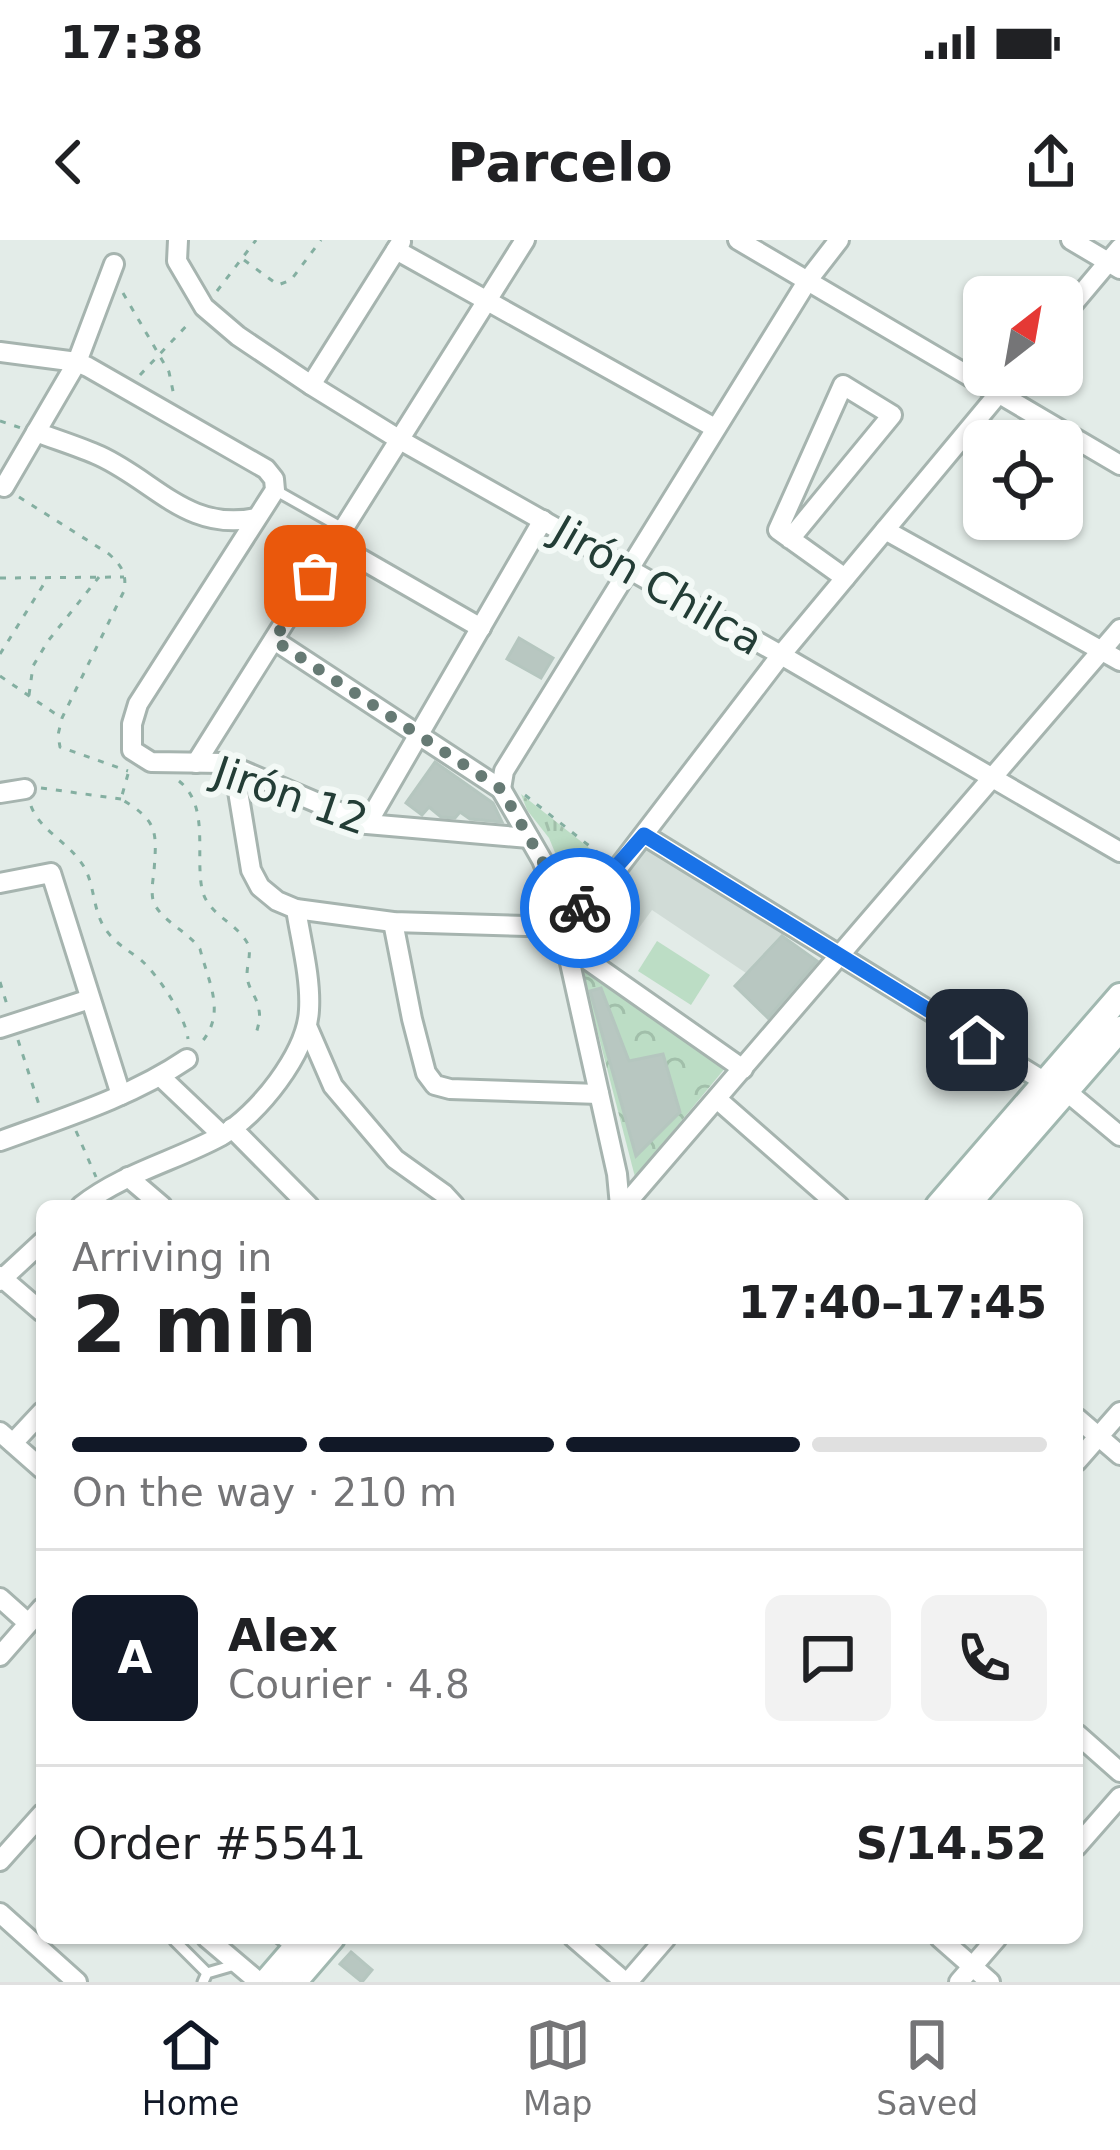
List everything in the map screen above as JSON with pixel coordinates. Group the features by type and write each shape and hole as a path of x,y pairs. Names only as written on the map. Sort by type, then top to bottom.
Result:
{"main road":[{"path":"971,1200 1120,996"},
{"path":"944,1200 1120,1029"},
{"path":"262,1982 290,1944"},
{"path":"294,1982 327,1944"}],"street":[{"path":"178,240 178,261 204,307"},
{"path":"196,763 525,240"},
{"path":"738,240 963,373"},
{"path":"621,1200 554,891 504,771 808,280 839,240"},
{"path":"1071,240 1116,259 1083,294"},
{"path":"311,385 399,245 486,302 715,428"},
{"path":"4,487 77,362 114,264"},
{"name":"Jirón Chilca","path":"204,307 238,336 400,440 1120,852"},
{"path":"0,352 77,362 266,469 274,478 275,490 138,704 132,750 152,762"},
{"path":"790,539 892,415 843,385 778,530 790,539 845,578"},
{"path":"234,767 251,869 260,887 277,901 296,909 393,922 563,927 618,868 781,655 996,396"},
{"path":"1001,396 1120,465"},
{"path":"37,433 102,457 211,519 232,523 256,518"},
{"path":"367,824 543,520"},
{"path":"885,530 1120,661"},
{"path":"340,537 481,628"},
{"path":"627,1200 1120,629"},
{"path":"274,640 510,790"},
{"name":"Jirón 12","path":"152,762 234,767 367,824 529,838"},
{"path":"0,793 25,789"},
{"path":"644,835 1056,1087 1120,1136"},
{"path":"0,883 51,873 121,1095"},
{"path":"89,1200 227,1131 266,1096 293,1058 307,1025 310,1006 296,909"},
{"path":"393,922 412,1019 426,1073 435,1085 599,1094"},
{"path":"563,927 589,961 743,1069"},
{"path":"6,1025 90,999"},
{"path":"307,1025 333,1086 395,1160 450,1200"},
{"path":"0,1141 121,1095 187,1059"},
{"path":"160,1077 302,1200"},
{"path":"717,1099 832,1200"},
{"path":"128,1177 155,1200"},
{"path":"36,1247 1,1278 36,1307"},
{"path":"1083,1454 1120,1412"},
{"path":"36,1416 7,1438 36,1464"},
{"path":"1083,1423 1120,1455"},
{"path":"0,1598 28,1623"},
{"path":"0,1656 36,1614"},
{"path":"1083,1739 1120,1772"},
{"path":"1083,1839 1120,1796"},
{"path":"0,1861 36,1821"},
{"path":"0,1913 68,1979"},
{"path":"214,1944 262,1982"},
{"path":"581,1944 626,1982 661,1944"},
{"path":"944,1944 966,1974 990,1982"},
{"path":"966,1974 993,1944"}],"lane":[{"path":"275,490 340,537"},
{"path":"177,1944 205,1978 238,1964"}],"path":[{"path":"242,259 278,285 291,280 321,240"},
{"path":"127,388 204,307 253,241"},
{"path":"114,264 118,286 169,372 173,416"},
{"path":"4,487 110,554 127,577 58,735 60,747 128,772 122,800"},
{"path":"0,578 127,577"},
{"path":"0,654 48,578"},
{"path":"29,695 33,666 99,578"},
{"path":"0,676 62,718"},
{"path":"152,762 193,797 199,818 204,897 249,946 247,976 260,1018 255,1038"},
{"path":"51,788 122,800 152,823 157,840 152,898 158,910 200,949 216,1017 210,1034 187,1059 188,1033 183,1020 153,973 104,928 81,861 36,818 25,789 51,788"},
{"path":"510,790 618,868"},
{"path":"0,982 6,1025 45,1124"},
{"path":"68,1115 102,1190"}],"shaded area":[{"path":"646,845 785,932 746,973 652,910 622,951 583,926"}],"green space":[{"path":"521,794 607,862 588,890 580,892 568,884 549,838"},
{"path":"657,941 710,975 691,1005 638,971"},
{"path":"579,960 726,1067 635,1177"}],"building":[{"path":"519,638 553,658 541,678 507,659"},
{"path":"435,762 493,803 502,822 470,819 460,812 455,818 441,817 429,807 422,815 406,803"},
{"path":"782,936 817,961 768,1018 735,986"},
{"path":"601,988 629,1061 663,1054 680,1112 636,1156 590,991"},
{"path":"351,1952 372,1970 362,1982 340,1964"}],"way so far":[{"path":"315,576 274,640 501,789 542,860 563,927 580,908"}],"route":[{"path":"580,908 644,835 977,1040"}]}
